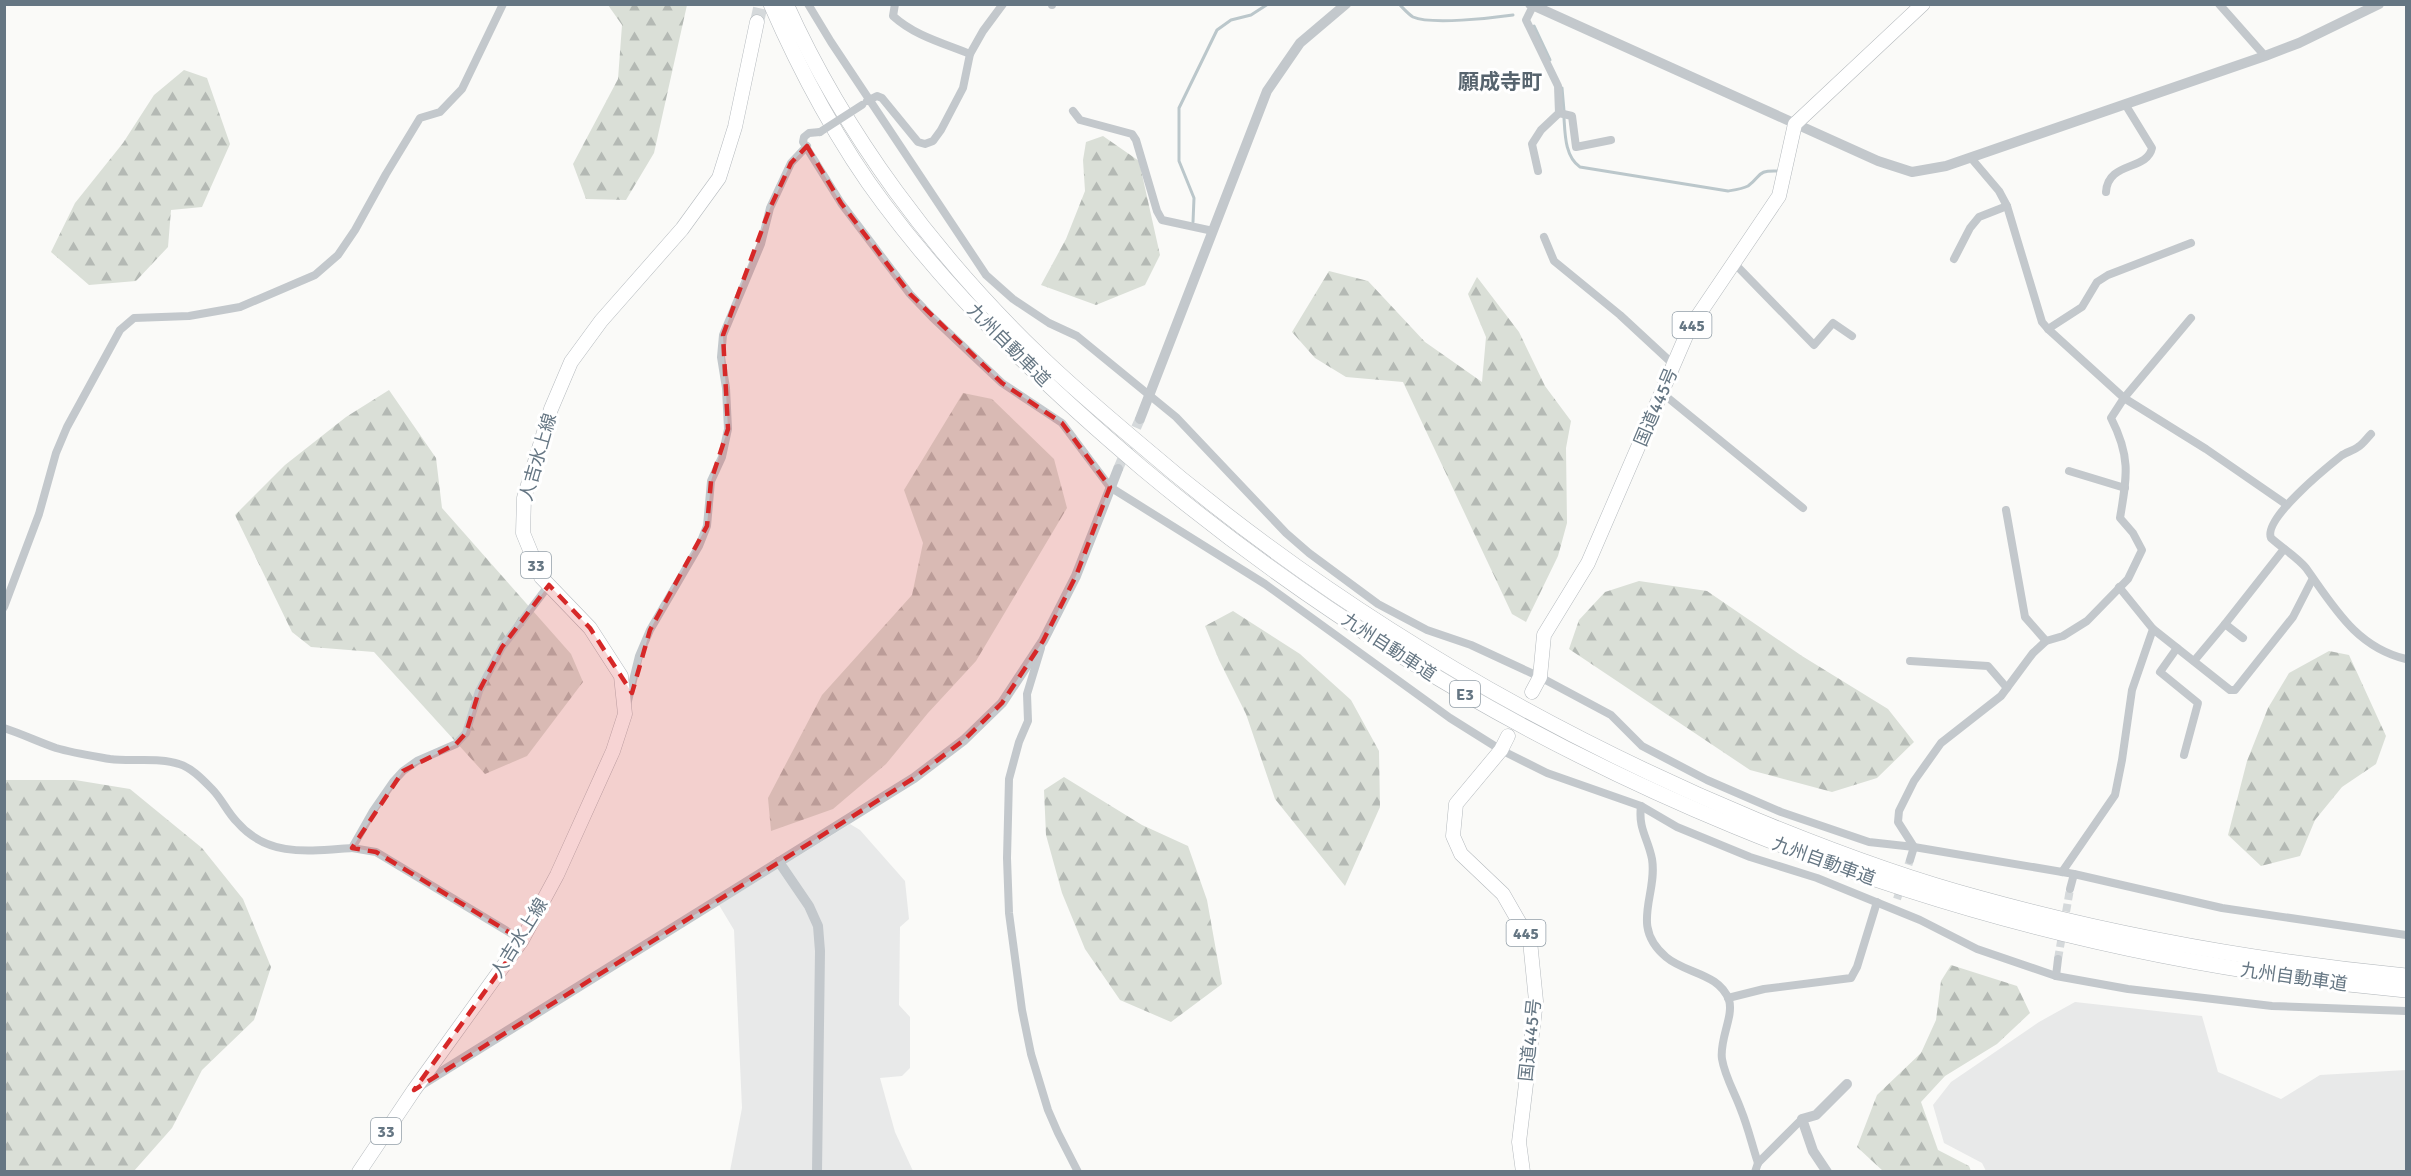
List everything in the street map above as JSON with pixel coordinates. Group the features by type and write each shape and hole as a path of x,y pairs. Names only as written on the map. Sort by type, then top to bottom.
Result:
{"highway":[{"name":"九州自動車道","path":"771,4 822,108 881,201 930,262 1024,364 1104,435 1229,537 1319,602 1443,682 1604,769 1667,798 1808,857 1888,885 1972,911 2116,947 2255,972 2406,990"},
{"name":"九州自動車道","path":"786,4 834,99 897,191 943,251 1038,354 1164,465 1239,526 1327,589 1434,657 1559,728 1685,790 1814,844 1894,872 1976,898 2121,933 2258,958 2406,976"}],"main road":[{"path":"1795,124 1923,4"},
{"name":"人吉水上線","path":"359,1172 414,1090 522,940 556,875 613,751 625,714 621,676 590,628 541,577 523,532 524,498 551,409 571,362 601,321 682,229 719,178 735,127 757,21"},
{"name":"国道445号","path":"1532,692 1540,677 1545,635 1588,563 1689,329 1779,196 1795,124"},
{"name":"国道445号","path":"1508,736 1501,750 1456,804 1453,836 1461,854 1503,894 1530,941 1536,1001 1519,1142 1523,1172"}],"street":[{"path":"4,607 39,514 60,444 100,364 120,330 134,318 189,316 240,307 315,275 338,255 355,230 420,118 440,112 462,90 503,4"},
{"path":"808,4 865,102 986,275 1013,299 1049,323 1077,336 1176,417 1286,533 1378,604 1427,630 1471,645 1540,677 1611,715 1642,746 1707,780 1780,812 1869,842 1914,847 2074,874 2222,908 2406,934"},
{"path":"895,4 893,16 914,32 970,54"},
{"path":"1003,4 983,31 970,54 963,88 940,130 929,143 918,142 882,98 877,96 820,132 810,133 803,140 841,202 910,294 1002,383 1062,423 1110,487 1265,584 1450,718 1501,750 1547,773 1641,806 1677,827 1739,853 1817,878 1893,909 1977,949 2056,976 2128,989 2272,1006 2406,1011"},
{"path":"1140,419 1268,91 1300,43 1346,4"},
{"path":"2219,4 2265,56"},
{"path":"1538,171 1532,144 1541,130 1558,113 1558,86 1526,20 1531,5 1878,161 1912,172 1946,166 1971,158 2265,56 2299,43 2379,4"},
{"path":"2106,192 2106,182 2115,172 2145,159 2151,153 2152,148 2125,104"},
{"path":"1073,111 1080,120 1132,134 1136,140 1157,211 1162,220 1213,231"},
{"path":"1558,113 1572,116 1576,147 1611,140"},
{"path":"625,714 639,656 650,630 699,546 707,526 711,482 722,457 728,429 721,357 723,335 761,244 770,208 791,163 807,146"},
{"path":"1971,158 1999,191 2007,206 2042,322 2048,329 2124,398 2215,455 2287,505"},
{"path":"1954,259 1970,228 1979,217 2007,206"},
{"path":"1544,237 1554,261 1620,315 1674,365"},
{"path":"2048,329 2082,307 2097,282 2108,275 2191,243"},
{"path":"1734,262 1814,345 1833,323 1852,336"},
{"path":"1910,860 1914,847 1898,822 1899,811 1914,781 1941,743 2001,696 2033,653 2046,641 2063,636 2087,621 2128,579 2142,550 2133,532 2120,518 2127,477 2125,450 2111,418 2124,398 2191,318"},
{"path":"1662,393 1803,508"},
{"path":"2372,434 2360,446 2344,454 2322,472 2287,505 2270,528 2269,534 2306,568 2336,613 2368,643 2389,655 2406,659"},
{"path":"414,1090 914,778 964,740 1002,703 1043,642 1076,576 1118,469"},
{"path":"2069,471 2125,488"},
{"path":"2006,510 2025,617 2046,641"},
{"path":"2194,661 2284,549"},
{"path":"2120,587 2153,629 2230,690 2239,687 2294,617 2312,580"},
{"path":"352,848 373,811 403,771 417,761 456,744 466,733 479,691 502,647 549,585"},
{"path":"2225,624 2243,638"},
{"path":"2062,872 2115,795 2132,690 2153,629"},
{"path":"1043,642 1027,694 1028,721 1019,742 1009,779 1007,858 1009,913 1022,1010 1031,1054 1051,1118 1078,1172"},
{"path":"2177,648 2160,672 2198,703 2184,755"},
{"path":"1910,661 1988,666 2007,688"},
{"path":"4,728 57,748 112,759 179,764 198,775 218,795 236,821 260,840 288,850 306,852 352,848 376,852 522,940"},
{"path":"1641,806 1639,820 1652,860 1646,925 1651,939 1666,957 1713,980 1728,998 1728,1015 1722,1042 1723,1064 1741,1110 1757,1167"},
{"path":"779,862 809,906 818,926 817,1172"},
{"path":"2070,889 2074,874"},
{"path":"1893,909 1897,899"},
{"path":"1728,998 1764,989 1851,978 1857,967 1877,902"},
{"path":"2056,976 2058,959"},
{"path":"1757,1167 1802,1119 1816,1114 1847,1084"},
{"path":"1802,1119 1813,1152 1827,1172"}],"highlighted area":[{"path":"807,146 841,203 910,294 1002,383 1062,423 1110,487 1076,576 1043,641 1002,703 964,740 914,778 414,1090 522,940 376,852 352,848 403,771 456,744 466,733 479,691 502,647 549,585 590,628 632,693 650,630 707,526 711,481 728,429 723,335 770,208 791,163"}],"shaded area":[{"path":"850,824 860,830 905,881 909,919 900,927 899,1005 910,1017 910,1068 902,1076 880,1078 895,1132 913,1171 730,1171 742,1108 734,930 719,905"},
{"path":"2075,1002 2202,1016 2218,1072 2281,1099 2320,1075 2406,1070 2406,1171 1986,1171 1982,1163 1944,1143 1933,1105 1951,1082 2039,1022"}],"green space":[{"path":"608,5 687,5 654,153 626,200 586,199 573,164 618,79 622,25"},
{"path":"184,70 207,78 230,144 202,207 171,210 168,247 136,281 89,285 51,252 75,203 123,143 154,95"},
{"path":"1103,136 1139,161 1160,255 1145,285 1096,305 1041,285 1066,239 1085,191 1083,160 1086,142"},
{"path":"1329,271 1368,281 1425,342 1482,382 1486,337 1468,294 1477,277 1519,332 1545,386 1571,421 1566,448 1567,523 1558,556 1526,622 1512,614 1403,382 1346,377 1315,358 1292,332"},
{"path":"389,390 436,458 442,508 571,654 583,682 527,756 485,774 374,652 311,647 292,632 235,515 285,465 346,417"},
{"path":"963,393 992,399 1054,459 1067,508 976,661 928,713 886,764 833,809 771,831 768,798 822,695 912,595 923,543 904,490"},
{"path":"1639,581 1707,591 1802,656 1888,709 1914,742 1877,778 1832,792 1750,770 1569,649 1579,620 1605,592"},
{"path":"1233,611 1300,654 1351,700 1379,751 1380,807 1345,886 1275,799 1246,714 1205,626"},
{"path":"2329,651 2349,655 2386,736 2376,764 2342,787 2315,820 2300,856 2261,866 2228,835 2247,761 2268,708 2289,673"},
{"path":"1064,777 1142,825 1188,846 1207,900 1222,984 1171,1022 1120,1000 1085,949 1062,893 1046,835 1044,790"},
{"path":"5,780 75,780 130,789 202,848 243,899 271,967 254,1020 202,1070 172,1128 134,1171 5,1171"},
{"path":"1951,965 2017,986 2030,1013 1997,1044 1945,1076 1921,1102 1938,1150 1969,1166 1971,1171 1883,1171 1857,1147 1877,1095 1921,1053 1936,1020 1941,981"}],"waterway":[{"path":"1193,222 1194,198 1179,161 1179,108 1217,30 1231,20 1251,15 1268,4"},
{"path":"1399,4 1413,17 1422,19 1462,20 1513,15"},
{"path":"1534,26 1550,60"},
{"path":"1562,88 1564,111"},
{"path":"1564,118 1569,151 1575,163 1580,167 1728,191 1748,186 1760,174 1778,171"}],"tunnel":[{"path":"757,22 761,4"},
{"path":"1118,469 1140,419"},
{"path":"1897,899 1910,860"},
{"path":"2058,959 2070,889"}],"district":[{"name":"願成寺町","path":"1500,82"}]}
